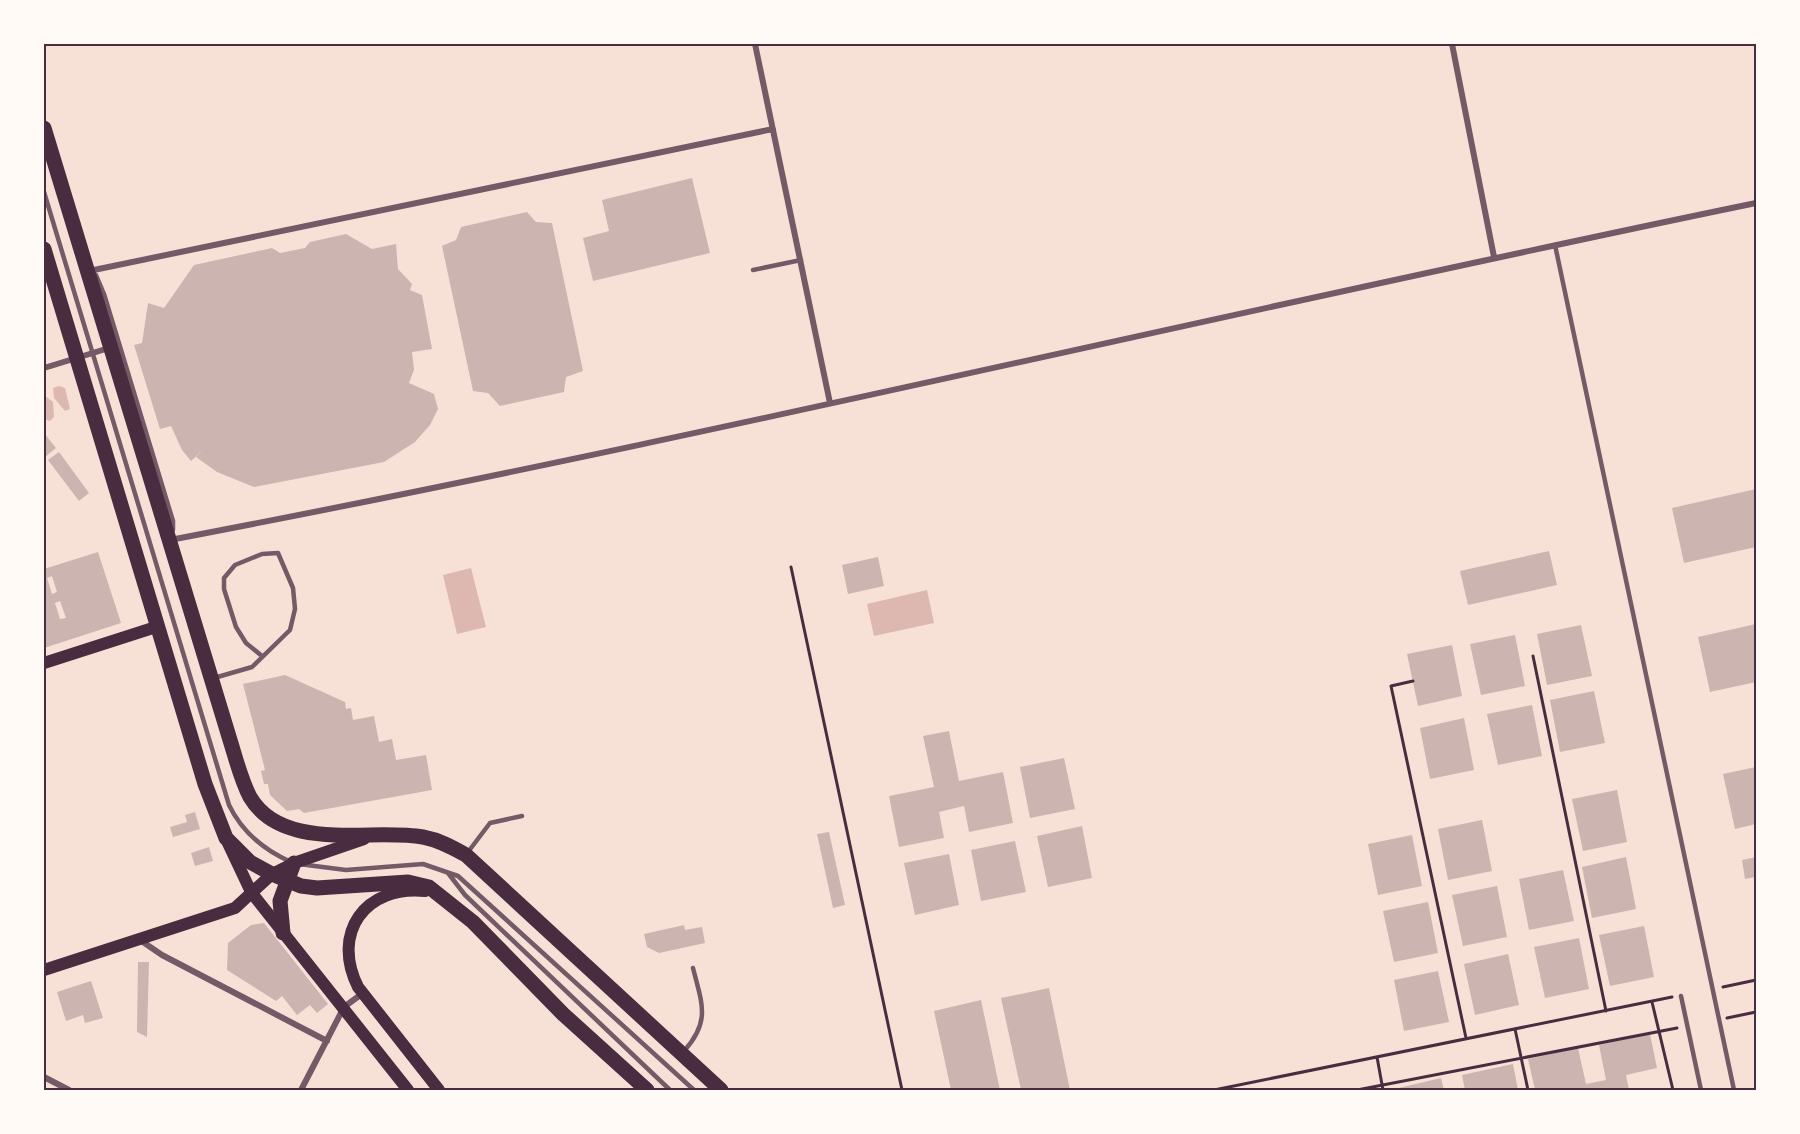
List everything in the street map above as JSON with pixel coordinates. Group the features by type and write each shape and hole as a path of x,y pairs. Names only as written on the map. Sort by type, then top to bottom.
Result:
{"main road":[{"path":"44,128 91,271 110,348 171,539 212,679 247,790 257,806 272,818 303,831 336,836 379,834 436,840 465,855 680,1055 721,1090"},
{"path":"44,249 156,627 205,783 225,838 251,892 408,1090"},
{"path":"44,663 156,627"},
{"path":"44,970 235,908 272,874 294,862 379,834"},
{"path":"225,838 250,862 301,886 338,888 408,882 429,887 473,922 563,1014 647,1090"},
{"path":"283,933 279,910 294,862"},
{"path":"439,1090 363,993 350,969 346,951 351,933 360,915 375,901 392,893 414,890 441,896"}],"street":[{"path":"755,44 830,403"},
{"path":"1452,44 1494,257"},
{"path":"91,271 773,129"},
{"path":"171,539 481,480 1494,257 1756,203"},
{"path":"44,368 110,348"},
{"path":"140,940 162,955 327,1041"},
{"path":"301,1090 344,1007 363,993"},
{"path":"44,1077 69,1090"}],"lane":[{"path":"44,192 229,805 235,818 253,838 269,851 294,862 328,870 423,864 458,876 694,1090"},
{"path":"1555,244 1734,1090"},
{"path":"753,270 801,260"},
{"path":"91,271 104,294 173,521 171,539"},
{"path":"212,679 252,667 290,630 295,609 293,588 278,553 271,552 235,565 224,578 224,590 236,627 246,643 262,656"},
{"path":"465,855 490,823 522,816"},
{"path":"448,873 465,895 670,1090"},
{"path":"680,1055 696,1037 704,1012 693,968"},
{"path":"1681,996 1701,1090"}],"path":[{"path":"791,567 902,1090"},
{"path":"1533,656 1606,1011"},
{"path":"1413,681 1392,686 1467,1039"},
{"path":"1713,989 1756,980"},
{"path":"1214,1090 1681,996"},
{"path":"1652,1002 1673,1090"},
{"path":"1719,1019 1756,1012"},
{"path":"1358,1090 1687,1025"},
{"path":"1515,1029 1528,1090"},
{"path":"1377,1057 1383,1090"}],"shaded area":[{"path":"59,386 65,388 70,409 65,411 54,398 53,388"},
{"path":"44,395 53,402 54,417 50,421 44,419"},
{"path":"471,568 486,627 457,634 443,575"},
{"path":"927,590 934,623 874,636 867,604"}],"building":[{"path":"692,178 710,253 593,281 583,238 609,231 602,200"},
{"path":"527,212 536,222 552,223 583,371 566,377 564,392 500,406 488,393 473,391 442,246 456,240 461,227"},
{"path":"346,234 372,249 396,244 398,269 412,284 410,290 422,295 432,349 412,352 414,370 409,383 434,394 438,409 430,425 415,442 384,462 254,487 217,472 196,457 204,449 191,461 182,450 171,426 160,429 134,345 142,343 148,303 164,308 194,265 272,248 280,253 305,248 310,242"},
{"path":"44,433 56,448 45,457 44,455"},
{"path":"59,452 89,493 79,501 48,460"},
{"path":"1756,489 1756,547 1684,563 1672,508"},
{"path":"1549,551 1557,585 1468,605 1460,571"},
{"path":"98,552 121,623 44,648 44,569","holes":["52,576 57,592 52,594 47,578","60,601 66,618 60,619 55,603"]},
{"path":"878,557 884,586 848,594 842,565"},
{"path":"1756,624 1756,682 1710,692 1698,637"},
{"path":"1581,625 1592,676 1547,685 1537,634"},
{"path":"1515,635 1525,686 1481,695 1470,644"},
{"path":"1452,645 1462,696 1418,706 1407,654"},
{"path":"285,675 345,702 346,709 351,708 353,720 374,716 379,742 392,739 396,760 426,755 432,790 304,813 299,809 287,811 270,795 268,784 264,784 261,771 265,770 243,684"},
{"path":"1594,691 1605,743 1560,752 1550,700"},
{"path":"1532,705 1542,756 1498,765 1487,714"},
{"path":"1464,718 1474,770 1430,779 1420,728"},
{"path":"949,731 959,781 1003,772 1013,823 969,832 964,806 939,812 944,838 899,847 889,796 934,787 923,736"},
{"path":"1064,758 1075,809 1030,818 1020,767"},
{"path":"1756,767 1756,824 1735,829 1723,774"},
{"path":"1617,790 1627,842 1583,851 1572,799"},
{"path":"195,812 200,829 173,837 170,827 187,822 185,815"},
{"path":"1482,820 1492,871 1448,880 1438,829"},
{"path":"1082,826 1092,878 1048,887 1037,836"},
{"path":"829,832 845,905 833,908 817,834"},
{"path":"1412,835 1422,886 1378,895 1368,844"},
{"path":"1015,841 1026,892 981,901 971,850"},
{"path":"209,847 213,861 195,866 191,853"},
{"path":"949,854 959,905 915,915 904,863"},
{"path":"1626,857 1636,909 1592,918 1582,867"},
{"path":"1756,857 1756,877 1745,879 1742,860"},
{"path":"1563,870 1574,921 1529,930 1519,879"},
{"path":"1497,886 1507,937 1463,946 1452,895"},
{"path":"1428,902 1438,953 1394,962 1383,911"},
{"path":"264,923 328,1004 317,1013 310,1005 297,1015 282,996 276,1001 227,970 228,943 251,925"},
{"path":"684,925 685,930 702,927 705,943 659,953 647,947 644,934"},
{"path":"1644,926 1654,977 1610,986 1599,935"},
{"path":"1579,938 1589,989 1545,998 1534,947"},
{"path":"1508,954 1519,1005 1475,1015 1464,964"},
{"path":"138,962 149,962 147,1037 137,1032"},
{"path":"1438,971 1449,1022 1404,1031 1394,980"},
{"path":"91,981 103,1018 85,1023 83,1015 66,1021 57,992"},
{"path":"1049,988 1070,1090 1021,1090 1001,998"},
{"path":"981,1000 1000,1090 951,1090 934,1011"},
{"path":"1650,1034 1657,1068 1626,1075 1629,1090 1535,1090 1528,1059 1578,1048 1586,1084 1606,1080 1599,1045"},
{"path":"1513,1064 1518,1090 1465,1090 1462,1075"},
{"path":"1441,1078 1444,1090 1390,1090"}]}
